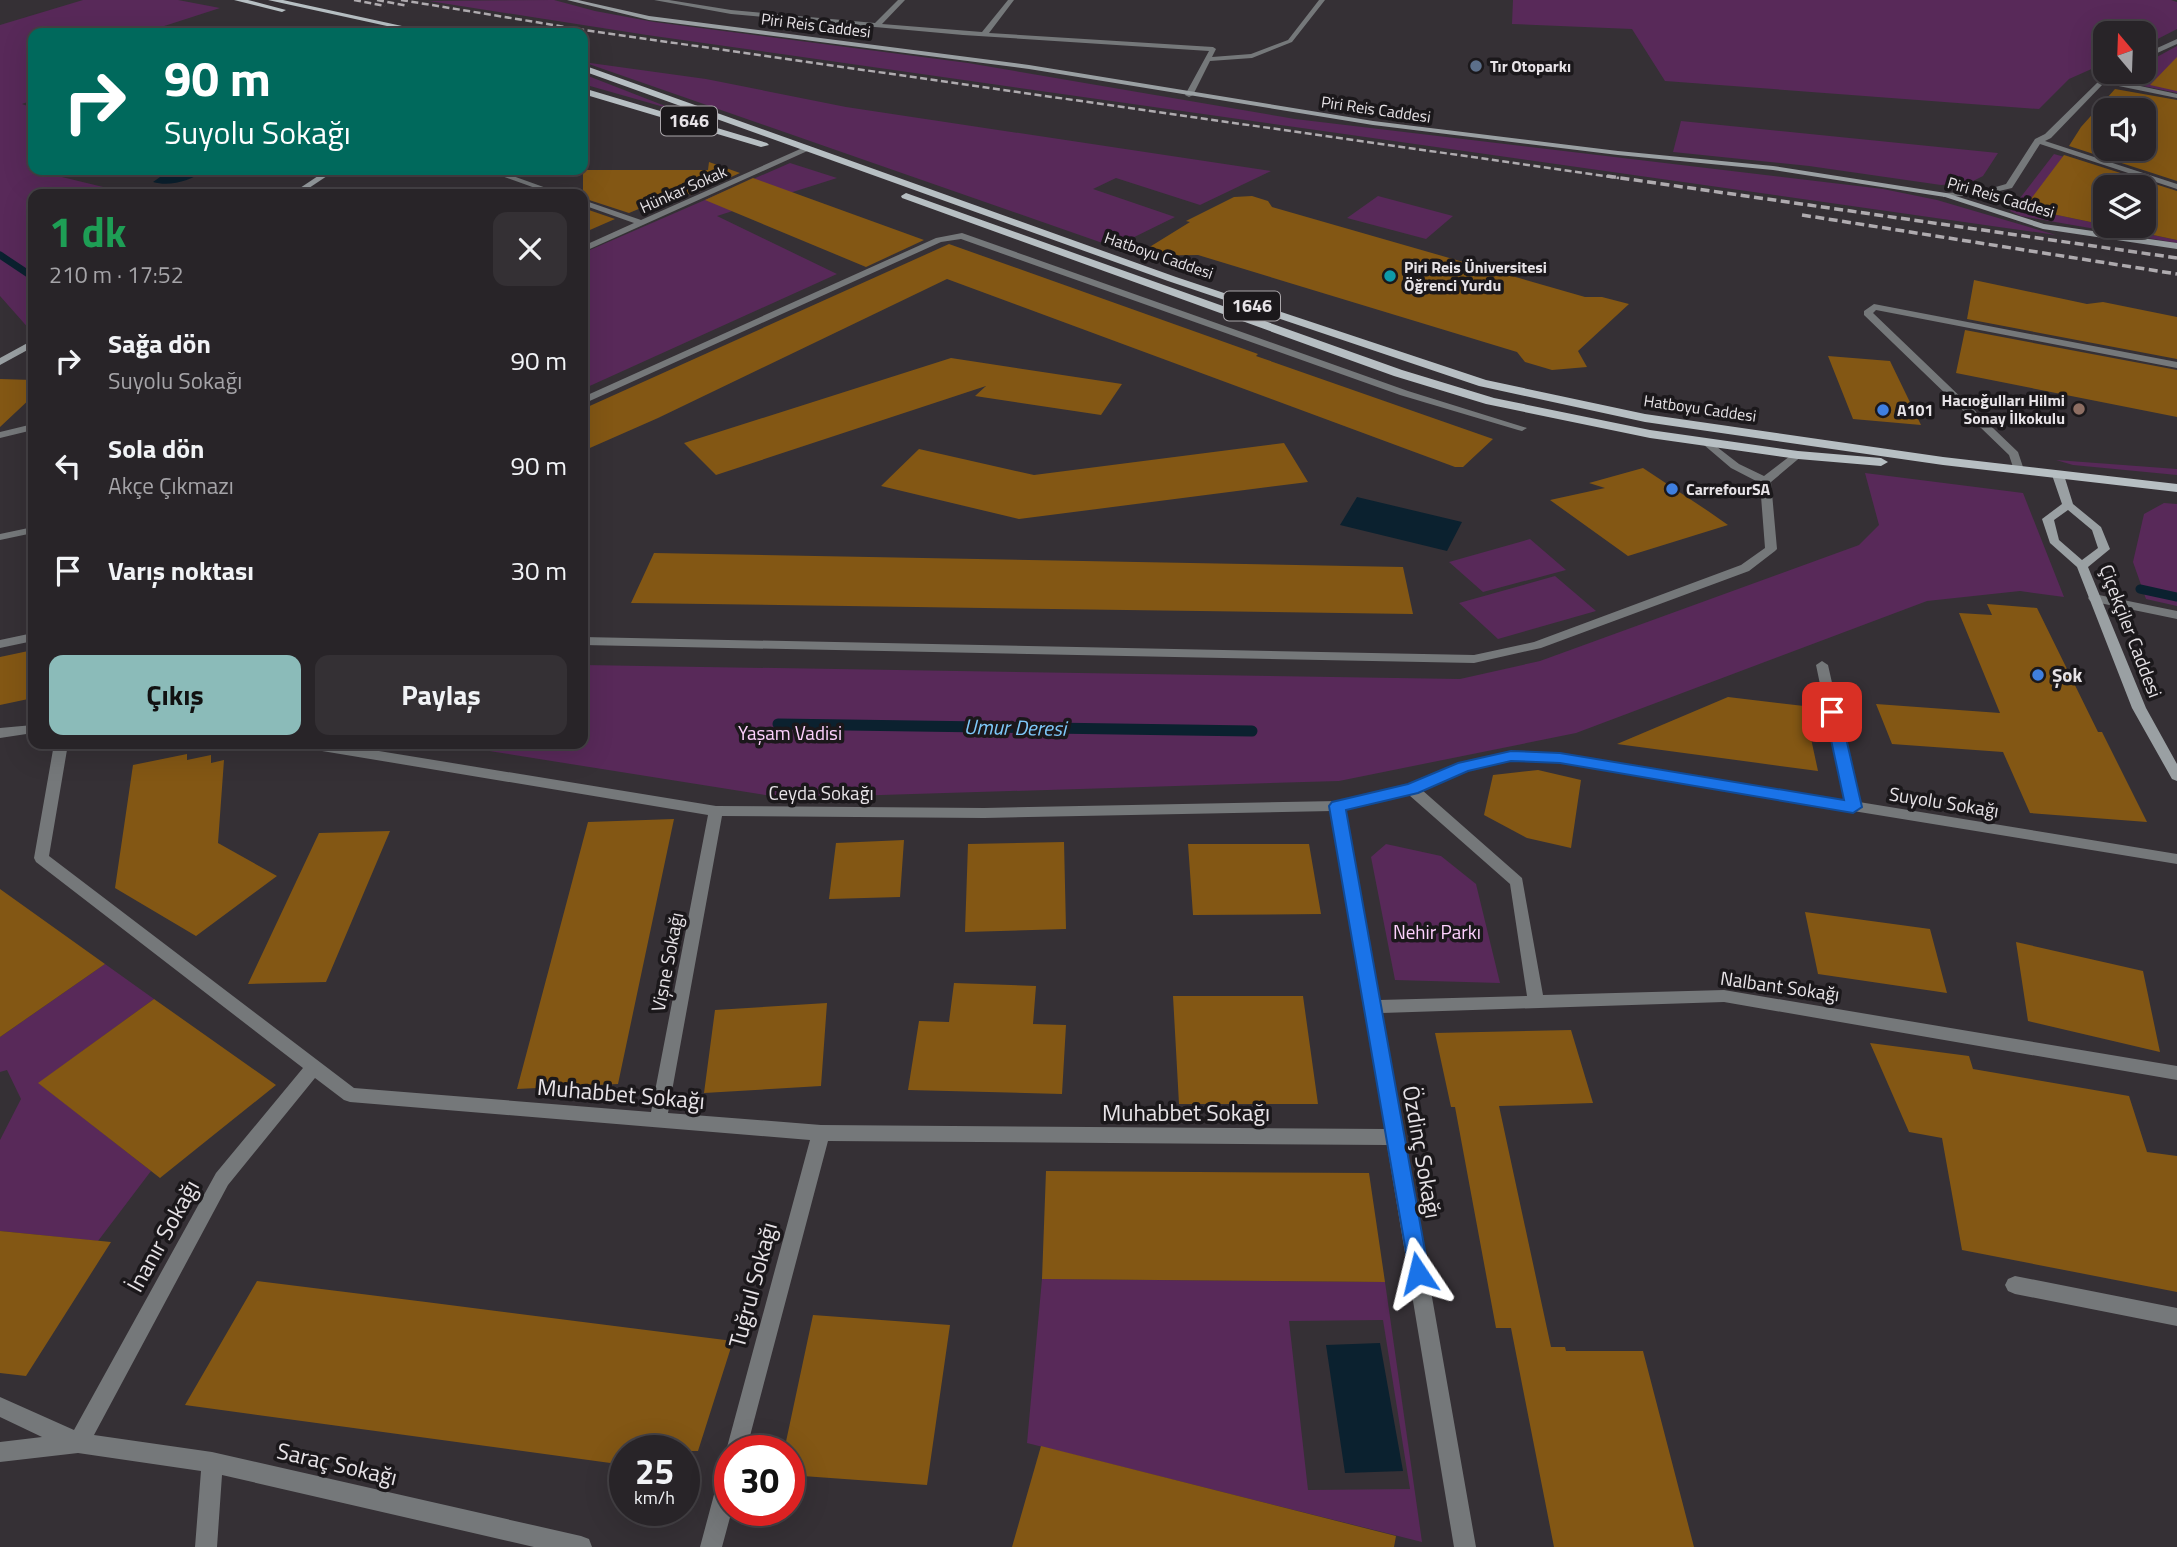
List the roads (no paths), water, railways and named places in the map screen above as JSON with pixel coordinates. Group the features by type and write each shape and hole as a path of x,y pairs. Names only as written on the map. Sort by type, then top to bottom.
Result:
{"main road":[{"path":"237,0 361,28"},
{"path":"272,0 406,28"},
{"name":"Hatboyu Caddesi","path":"588,70 1161,275 1483,383 1645,418 2019,471 2177,488"},
{"name":"Hatboyu Caddesi","path":"588,92 794,154 1038,245 1443,387 1592,424 1707,443 1798,455 1896,463 1944,461"}],"street":[{"name":"Piri Reis Caddesi","path":"570,0 649,18 1029,67 1373,123 1618,153 1773,168 1946,195 2043,226 2177,246"},
{"path":"657,0 731,12 877,25 1213,49 1189,95"},
{"path":"877,25 902,0"},
{"path":"984,34 1010,0"},
{"path":"1208,59 1252,56 1290,41 1322,0"},
{"path":"2156,51 2177,41"},
{"path":"1946,195 1982,193 2009,186 2038,141 2048,136 2096,84"},
{"path":"2119,84 2177,96"},
{"path":"2038,141 2177,187"},
{"name":"Hünkar Sokak","path":"588,247 810,148"},
{"path":"302,189 324,175"},
{"path":"504,175 544,189"},
{"path":"588,204 641,223"},
{"path":"588,399 939,240 962,236 1404,393 1522,428"},
{"path":"2019,471 2014,453 1867,313 1874,307 2177,365"},
{"path":"0,362 28,346"},
{"path":"0,435 28,427"},
{"path":"1707,443 1735,466 1765,481"},
{"path":"1765,481 1798,455"},
{"path":"2058,475 2068,505 2048,519 2054,541 2082,566"},
{"path":"588,641 1474,660 1536,645 1745,568 1771,549 1765,481"},
{"name":"Çiçekçiler Caddesi","path":"2068,505 2097,529 2104,550 2082,566 2139,708 2177,776"},
{"path":"0,537 28,531"},
{"path":"2094,598 2177,615"},
{"path":"0,644 28,638"},
{"path":"1822,664 1853,807"},
{"path":"0,733 28,730"},
{"name":"Muhabbet Sokağı","path":"60,749 41,858 350,1095 821,1133 1395,1137"},
{"name":"Ceyda Sokağı","path":"340,749 716,811 984,813 1338,806"},
{"name":"Suyolu Sokağı","path":"1338,806 1412,789 1464,766 1511,756 1560,758 2177,859"},
{"path":"1412,789 1517,882 1536,1002"},
{"name":"Özdinç Sokağı","path":"1338,806 1465,1547"},
{"name":"Vişne Sokağı","path":"659,1120 716,811"},
{"name":"Nalbant Sokağı","path":"1373,1007 1724,996 2177,1073"},
{"name":"İnanır Sokağı","path":"78,1443 222,1179 314,1067"},
{"name":"Tuğrul Sokağı","path":"740,1435 821,1133"},
{"path":"2015,1285 2177,1317"},
{"name":"Saraç Sokağı","path":"0,1406 78,1443"},
{"name":"Saraç Sokağı","path":"0,1452 78,1443 212,1462 581,1547"},
{"path":"206,1547 212,1462"},
{"path":"711,1547 717,1526"}],"water":[{"path":"163,175 196,175 180,182 153,182"},
{"path":"1357,497 1462,522 1447,551 1340,525"},
{"path":"1380,1343 1403,1471 1345,1473 1326,1345"}],"waterway":[{"name":"Umur Deresi","path":"0,255 28,274"},
{"name":"Umur Deresi","path":"2140,589 2177,597"},
{"name":"Umur Deresi","path":"778,724 1252,731"}],"railway":[{"path":"354,0 385,6"},
{"path":"377,0 408,6"},
{"path":"401,0 572,28"},
{"path":"588,31 1619,178"},
{"path":"1607,176 2177,258"},
{"path":"1802,215 2177,274"}],"place":[{"name":"Tır Otoparkı","path":"1476,66"},
{"name":"Piri Reis Üniversitesi Öğrenci Yurdu","path":"1390,276"},
{"name":"Hacıoğulları Hilmi Sonay İlkokulu","path":"2079,409"},
{"name":"A101","path":"1883,410"},
{"name":"CarrefourSA","path":"1672,489"},
{"name":"Şok","path":"2038,675"}],"park label":[{"name":"Yaşam Vadisi","path":"790,733"},
{"name":"Nehir Parkı","path":"1437,932"}]}
